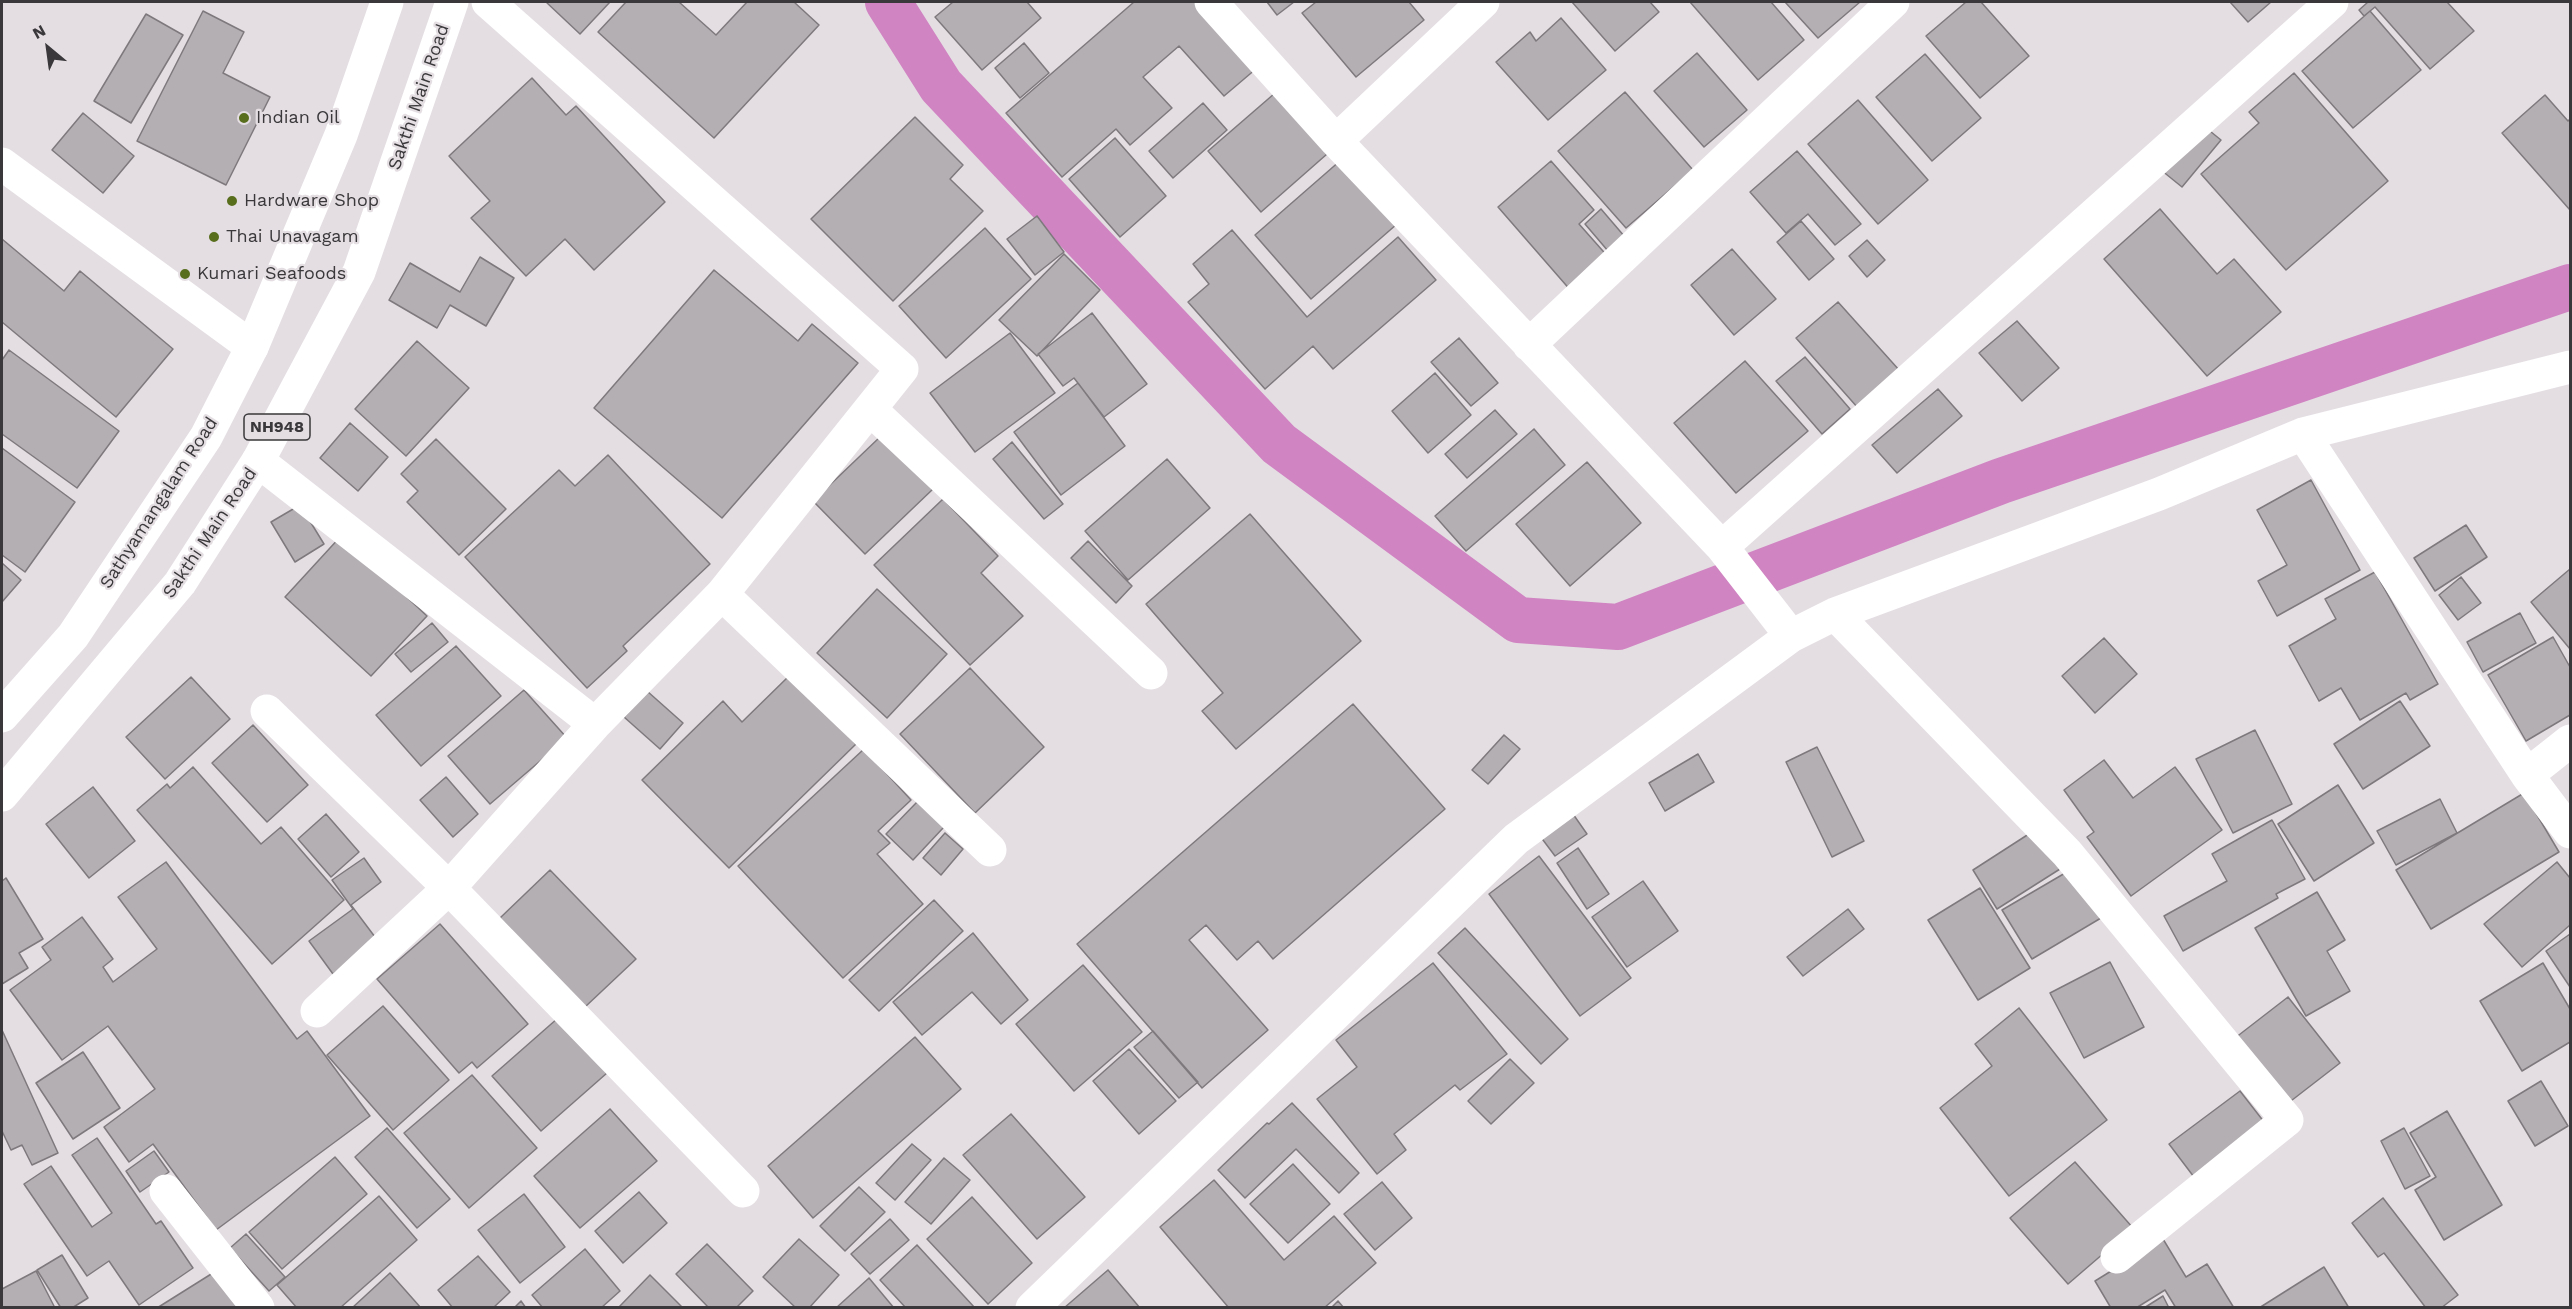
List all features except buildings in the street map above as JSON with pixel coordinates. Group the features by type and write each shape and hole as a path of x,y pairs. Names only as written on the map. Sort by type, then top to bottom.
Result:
{"main road":[{"name":"Sathyamangalam Road","path":"2,716 73,636 206,437 252,347 341,135 387,2"},
{"name":"Sakthi Main Road","path":"2,795 180,582 258,461 359,272 452,2"},
{"path":"317,1011 449,888 595,724 722,594 902,369 488,2"},
{"path":"1211,2 1336,141 1723,548 1790,634"},
{"path":"1336,141 1483,2"},
{"path":"1528,345 1893,2"},
{"path":"1723,548 2332,2"},
{"path":"2,164 252,347"},
{"path":"1032,1308 1516,839 1790,634 1835,614 2159,494 2303,434 2571,367"},
{"path":"870,409 1151,673"},
{"path":"2303,434 2527,775 2571,832"},
{"path":"258,461 595,724"},
{"path":"722,594 990,849"},
{"path":"1835,614 2067,853 2287,1120 2117,1257"},
{"path":"267,711 449,888 743,1191"},
{"path":"2527,775 2571,741"},
{"path":"166,1191 258,1308"}],"waterway":[{"path":"888,2 941,86 1279,444 1518,620 1618,627 2001,481 2570,287"}],"place":[{"name":"Indian Oil","path":"244,118"},
{"name":"Hardware Shop","path":"232,201"},
{"name":"Thai Unavagam","path":"214,237"},
{"name":"Kumari Seafoods","path":"185,274"}]}
